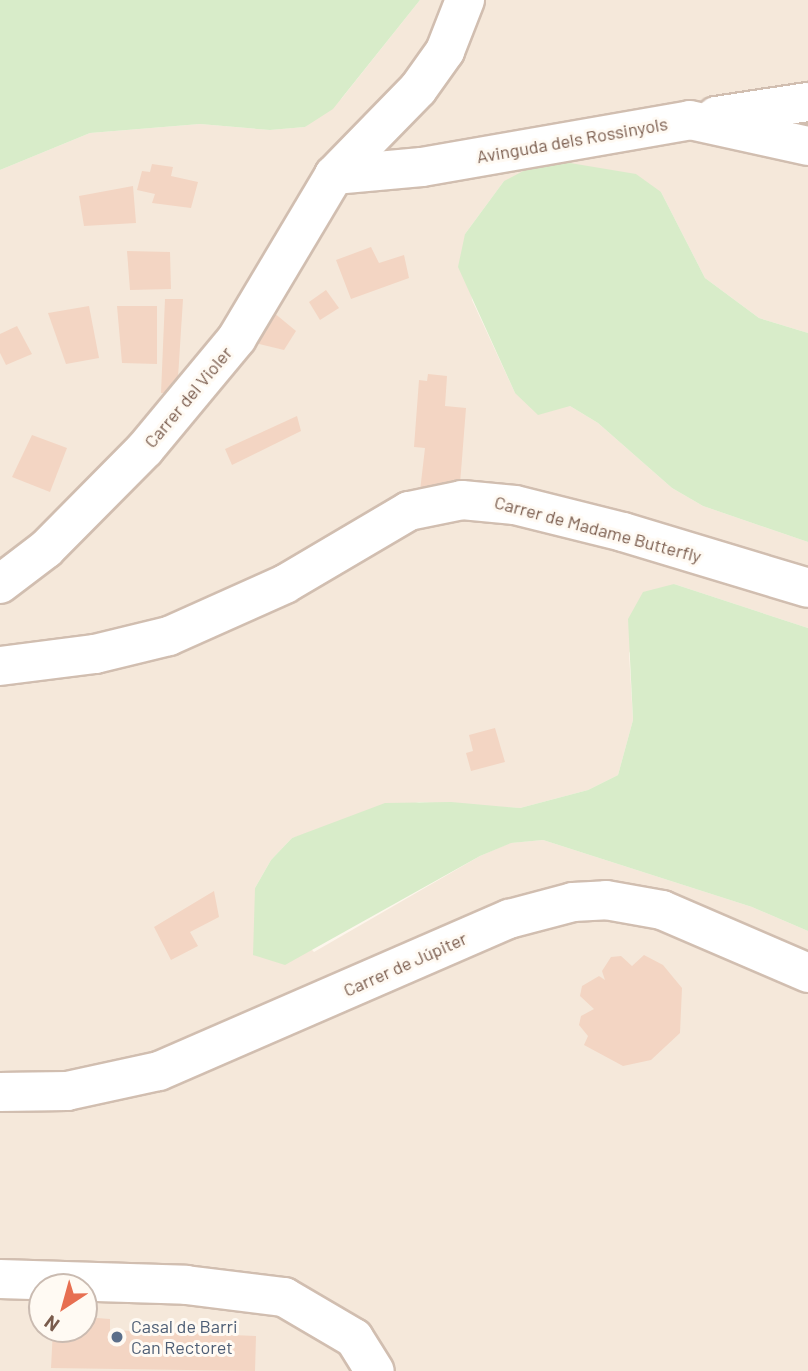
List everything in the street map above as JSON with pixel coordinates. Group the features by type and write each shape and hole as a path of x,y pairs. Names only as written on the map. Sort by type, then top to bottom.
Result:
{"street":[{"name":"Carrer del Violer","path":"0,584 46,549 145,449 237,338 303,219 334,175 418,89 445,51 465,0"},
{"path":"690,120 808,102"},
{"name":"Avinguda dels Rossinyols","path":"334,175 422,167 690,120 808,146"},
{"name":"Carrer de Madame Butterfly","path":"0,666 95,654 169,636 285,584 409,511 462,500 515,505 623,532 808,588"},
{"name":"Carrer de Júpiter","path":"0,1092 67,1091 159,1071 509,919 573,902 606,900 662,910 808,973"},
{"path":"0,1279 186,1286 284,1297 354,1338 375,1371"}],"shaded area":[{"path":"420,0 808,0 808,333 759,318 705,278 661,192 504,181 465,234 472,300 515,393 570,406 598,423 672,488 703,506 808,542 808,628 674,584 629,653 633,720 618,775 588,790 520,808 419,802 292,838 271,860 255,888 314,952 480,856 510,843 543,840 752,907 808,931 808,1371 0,1371 0,170 90,133 200,124 270,130 305,127 342,98"}],"green space":[{"path":"0,0 420,0 333,109 305,127 270,130 200,124 90,133 0,170"},
{"path":"564,162 636,174 661,192 705,278 759,318 808,333 808,542 703,506 672,488 598,423 570,406 538,415 515,393 458,267 465,234 504,181 531,167"},
{"path":"674,584 808,628 808,931 752,907 543,840 511,843 480,856 285,965 253,955 255,888 271,860 292,838 385,803 451,802 520,808 588,790 618,775 633,720 628,619 643,592"}],"building":[{"path":"152,164 173,167 171,176 198,182 191,208 152,203 155,194 137,190 142,171 150,172"},
{"path":"133,186 136,223 84,226 79,196"},
{"path":"371,247 379,263 404,255 409,278 351,299 336,260"},
{"path":"127,251 170,252 171,289 130,290"},
{"path":"326,290 339,308 320,320 309,302"},
{"path":"165,299 183,299 177,393 161,393"},
{"path":"89,306 99,358 66,364 48,313"},
{"path":"117,306 157,306 157,364 122,363"},
{"path":"273,312 296,331 284,350 255,343"},
{"path":"17,326 32,354 6,365 0,353 0,334"},
{"path":"428,374 447,376 445,406 466,408 460,484 420,491 425,448 414,447 419,380 427,381"},
{"path":"297,416 301,431 232,465 225,449"},
{"path":"32,435 67,448 50,492 12,477"},
{"path":"495,728 505,762 471,771 466,753 473,751 469,735"},
{"path":"214,891 219,917 190,932 198,946 171,960 154,927"},
{"path":"644,955 663,965 682,988 680,1033 651,1060 623,1066 584,1045 588,1036 579,1025 581,1016 594,1009 580,996 582,986 599,976 605,980 602,971 611,957 621,956 632,966"},
{"path":"98,1318 110,1319 110,1330 256,1336 255,1371 51,1368 52,1343 98,1343"}],"place":[{"name":"Casal de Barri Can Rectoret","path":"117,1337"}]}
